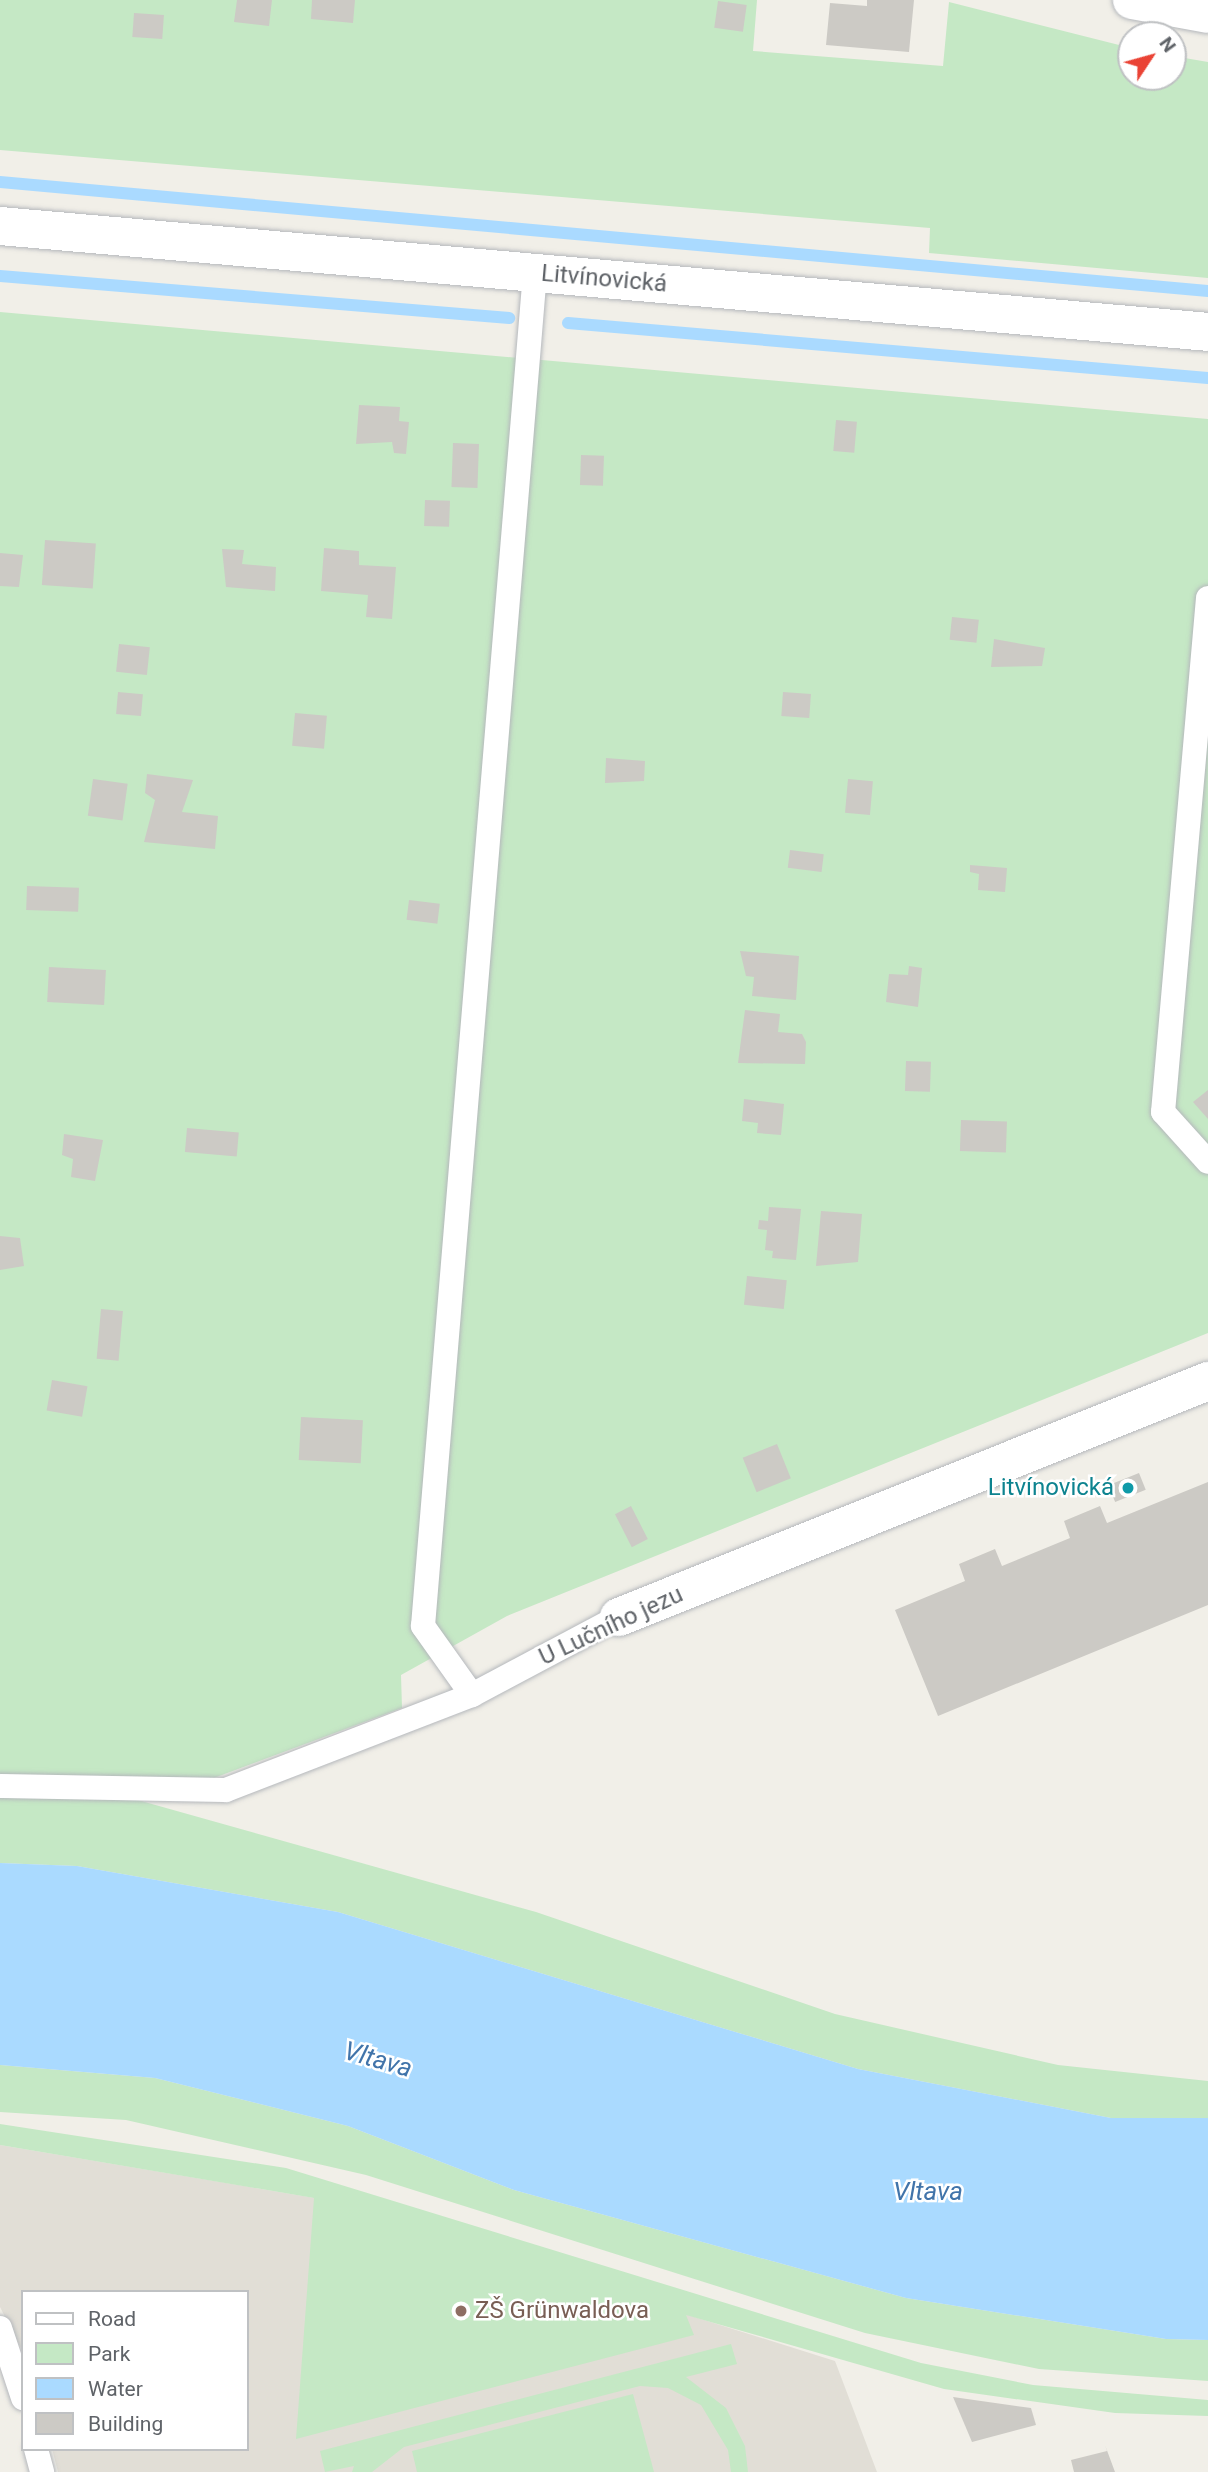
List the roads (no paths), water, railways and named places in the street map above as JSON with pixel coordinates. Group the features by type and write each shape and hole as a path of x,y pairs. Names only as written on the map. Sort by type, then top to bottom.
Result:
{"main road":[{"path":"1132,0 1208,14"},
{"name":"Litvínovická","path":"0,226 1208,331"},
{"name":"U Lučního jezu","path":"619,1618 1208,1381"}],"lane":[{"path":"471,1695 423,1626 535,273"},
{"path":"1208,598 1163,1112 1208,1162"},
{"name":"U Lučního jezu","path":"0,1786 226,1790 471,1695 619,1618"},
{"path":"0,2328 21,2392"},
{"path":"37,2451 42,2472"}],"water":[{"name":"Vltava","path":"0,1863 77,1866 338,1912 858,2069 1111,2118 1208,2118 1208,2340 1166,2339 906,2298 514,2190 348,2126 155,2078 0,2065"}],"waterway":[{"path":"0,182 1208,291"},
{"path":"0,276 509,318"},
{"path":"568,323 1208,378"}],"place":[{"name":"Litvínovická","path":"1128,1488"},
{"name":"ZŠ Grünwaldova","path":"461,2311"}]}
